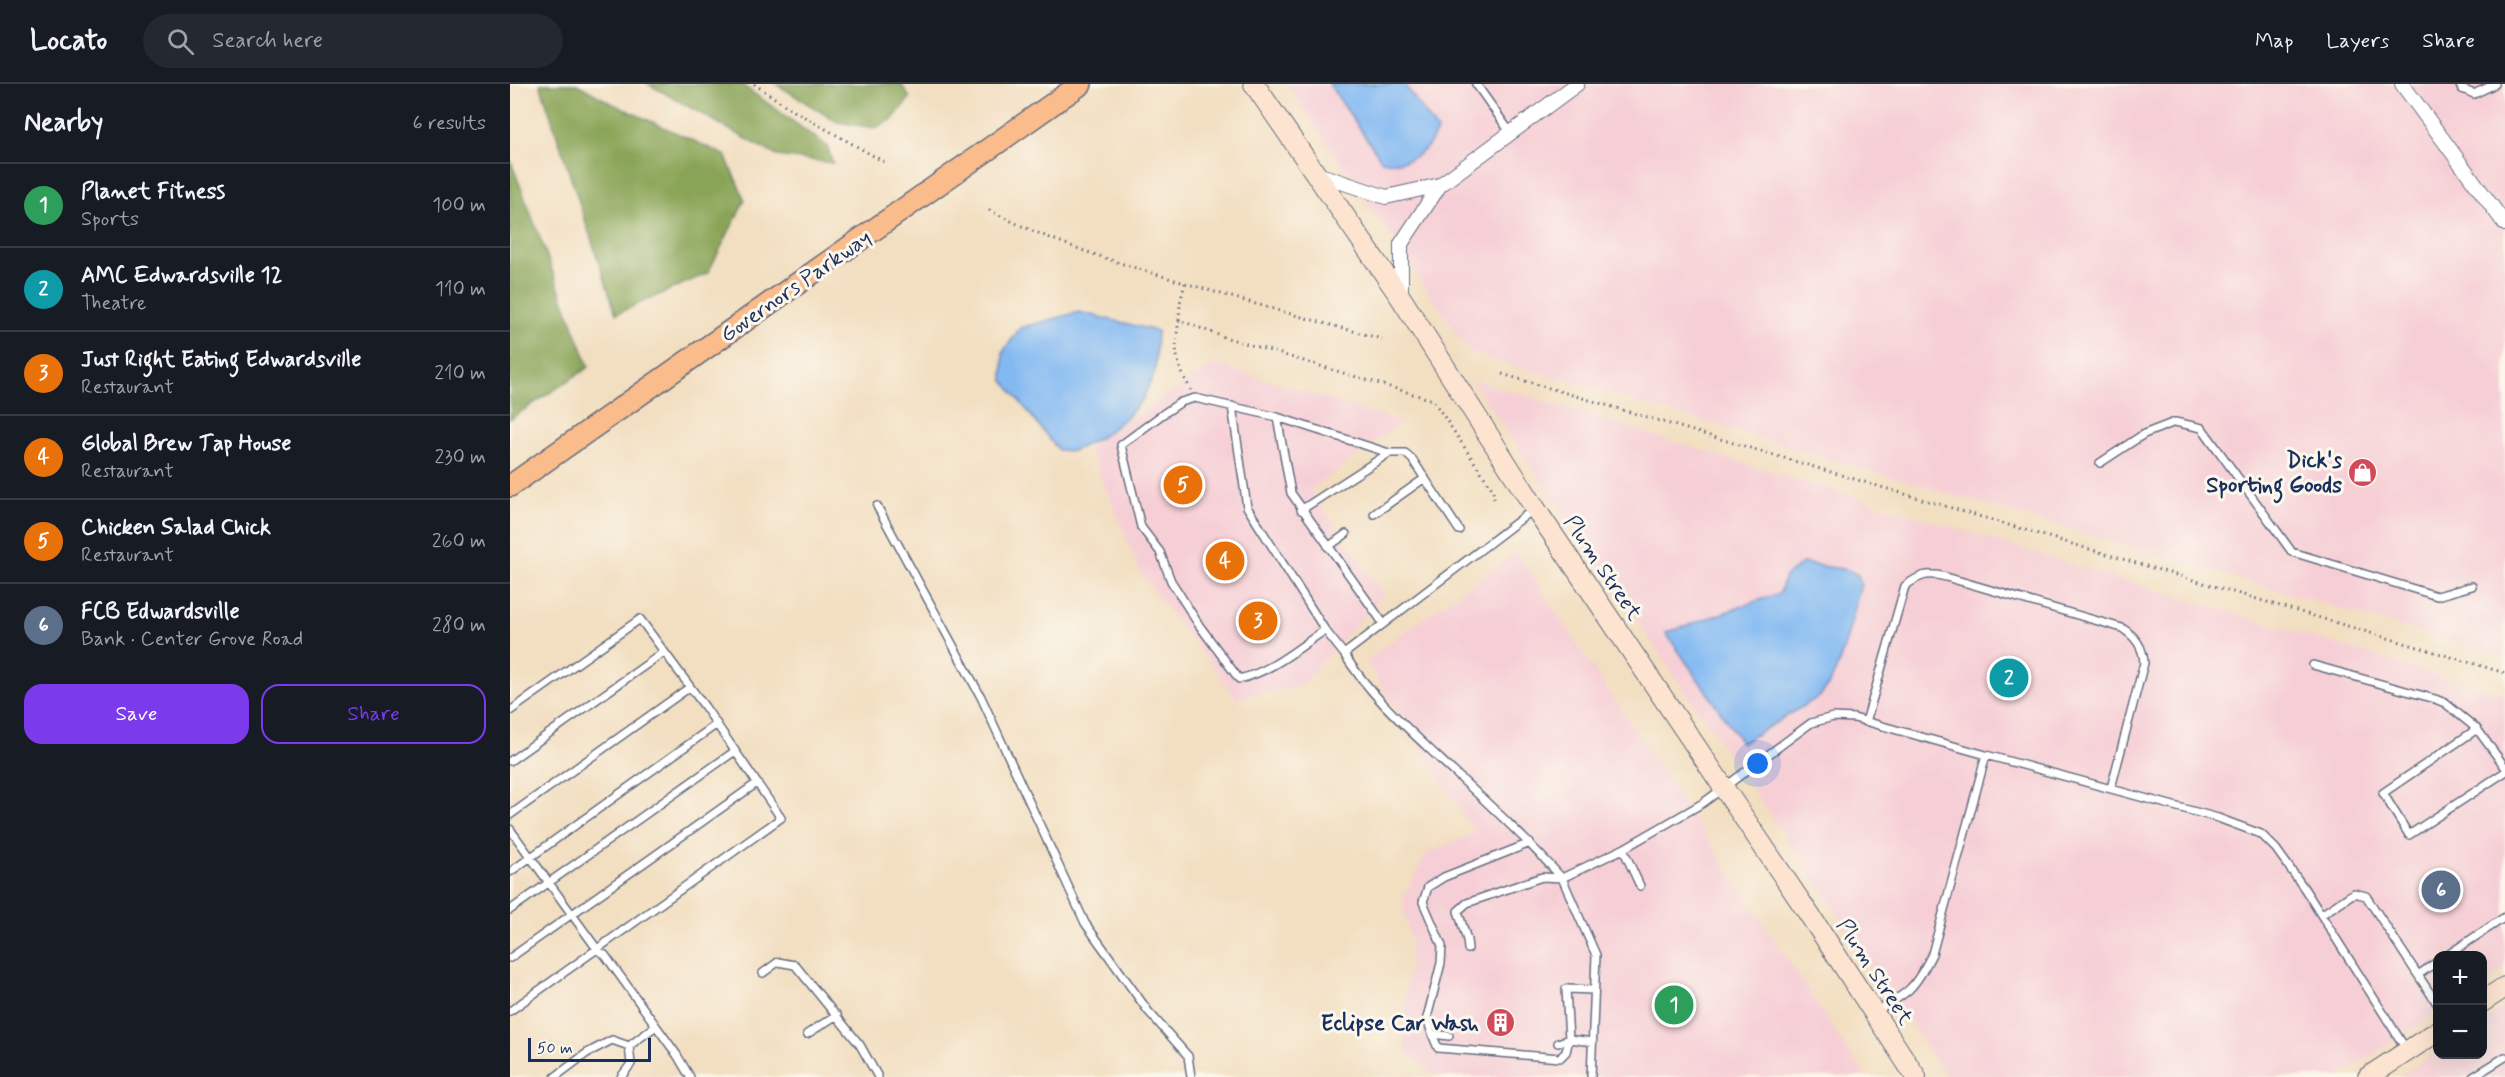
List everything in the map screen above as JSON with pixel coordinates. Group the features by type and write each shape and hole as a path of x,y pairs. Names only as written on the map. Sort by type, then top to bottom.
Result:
{"main road":[{"name":"Governors Parkway","path":"510,486 1081,84"},
{"name":"Plum Street","path":"1254,84 1401,298 1535,508 1725,788 1874,1012 1911,1073"},
{"path":"2487,999 2505,987"},
{"path":"2368,1077 2433,1034"}],"street":[{"path":"1401,298 1401,244 1440,184 1577,84"},
{"path":"2404,84 2505,224"},
{"path":"1317,174 1386,197 1440,184"}],"lane":[{"path":"1476,84 1510,132"},
{"path":"2458,84 2462,89 2474,94 2495,84"},
{"path":"1325,630 1253,676 1239,679 1199,625 1171,581 1160,552 1141,527 1121,445 1163,414 1182,402 1195,398 1277,417 1389,453 1405,453 1412,459 1459,530"},
{"path":"1232,406 1247,507 1325,630 1359,677 1386,708 1530,843 1562,878 1596,955 1591,1077"},
{"path":"1277,417 1291,493 1383,623"},
{"path":"2100,463 2144,434 2175,422 2202,429 2292,552 2437,596 2472,586"},
{"path":"1301,510 1389,453"},
{"path":"1374,514 1425,478"},
{"path":"877,506 981,697 1085,923 1148,1011 1188,1056 1191,1077"},
{"path":"1344,654 1535,508"},
{"path":"1328,547 1346,534"},
{"path":"1866,722 1905,586 1916,578 1932,573 2122,628 2133,636 2143,651 2144,663 2110,788"},
{"path":"510,711 640,619 717,724 781,818 510,1011"},
{"path":"510,761 664,652"},
{"path":"2313,665 2445,703 2477,729 2505,770 2409,834 2383,793 2477,729"},
{"path":"510,815 690,687"},
{"path":"1468,949 1458,911 1467,903 1542,877 1562,878 1623,849 1703,803 1811,723 1833,717 1866,722 2110,788 2218,818 2261,834 2276,849 2321,915 2407,1051"},
{"path":"510,872 717,724"},
{"path":"510,910 735,750"},
{"path":"1874,1012 1902,996 1918,981 1932,954 1986,755"},
{"path":"510,958 757,783"},
{"path":"510,829 597,949 605,955 690,1077"},
{"path":"1530,843 1444,877 1428,887 1423,902 1442,946 1442,963 1427,1018 1438,1048 1560,1058 1566,1052 1569,1039 1566,989 1594,990"},
{"path":"1623,849 1640,886"},
{"path":"2321,915 2354,893 2366,896 2433,998"},
{"path":"2454,951 2505,917"},
{"path":"763,973 778,962 795,965 860,1045 878,1077"},
{"path":"2418,975 2433,964"},
{"path":"807,1034 837,1015"},
{"path":"629,1046 656,1026"},
{"path":"1432,1034 1449,1036"},
{"path":"1558,1043 1569,1039 1593,1042"},
{"path":"555,1077 587,1053 612,1040 629,1046"},
{"path":"621,1077 631,1064 629,1046"},
{"path":"2473,1077 2505,1057"}],"path":[{"path":"754,84 794,111 886,164"},
{"path":"988,210 1081,250 1263,308 1382,339"},
{"path":"1185,283 1180,303 1176,340 1177,364 1195,398"},
{"path":"1179,320 1221,336 1433,400 1493,490 1494,499"},
{"path":"1502,374 2505,673"}],"shaded area":[{"path":"1287,84 2505,84 2505,657 1470,353"},
{"path":"1215,364 1402,422 1310,491 1384,594 1301,685 1237,699 1142,575 1088,446"},
{"path":"1471,379 2122,580 2505,695 2505,968 2487,980 2487,951 2433,951 2433,1016 2338,1077 1946,1077 1799,857"},
{"path":"1516,552 1866,1077 1452,1077 1433,1074 1405,1051 1404,1018 1411,942 1402,899 1427,853 1475,833 1365,661"},
{"path":"2505,1007 2505,1077 2399,1077 2433,1054 2433,1059 2487,1059 2487,1019"}],"green space":[{"path":"540,84 577,84 611,103 725,155 745,200 708,273 616,314"},
{"path":"648,84 741,84 827,146 833,163 777,156"},
{"path":"776,84 901,84 910,98 892,120 875,128 837,122"},
{"path":"510,159 589,367 510,419"}],"water":[{"path":"1329,84 1404,84 1437,130 1428,146 1416,156 1400,162 1382,161"},
{"path":"1079,312 1157,331 1155,372 1142,400 1127,417 1101,437 1073,451 1058,450 1003,380 1003,352 1020,328"},
{"path":"1803,563 1848,570 1858,575 1861,584 1840,659 1828,686 1820,696 1742,743 1666,633 1780,593 1785,576"}],"place":[{"name":"Dick's Sporting Goods","path":"2363,472"},
{"name":"Chicken Salad Chick","path":"1183,485"},
{"name":"Global Brew Tap House","path":"1225,561"},
{"name":"Just Right Eating Edwardsville","path":"1258,621"},
{"name":"AMC Edwardsville 12","path":"2009,678"},
{"name":"FCB Edwardsville","path":"2441,890"},
{"name":"Planet Fitness","path":"1674,1005"},
{"name":"Eclipse Car Wash","path":"1500,1022"}]}
